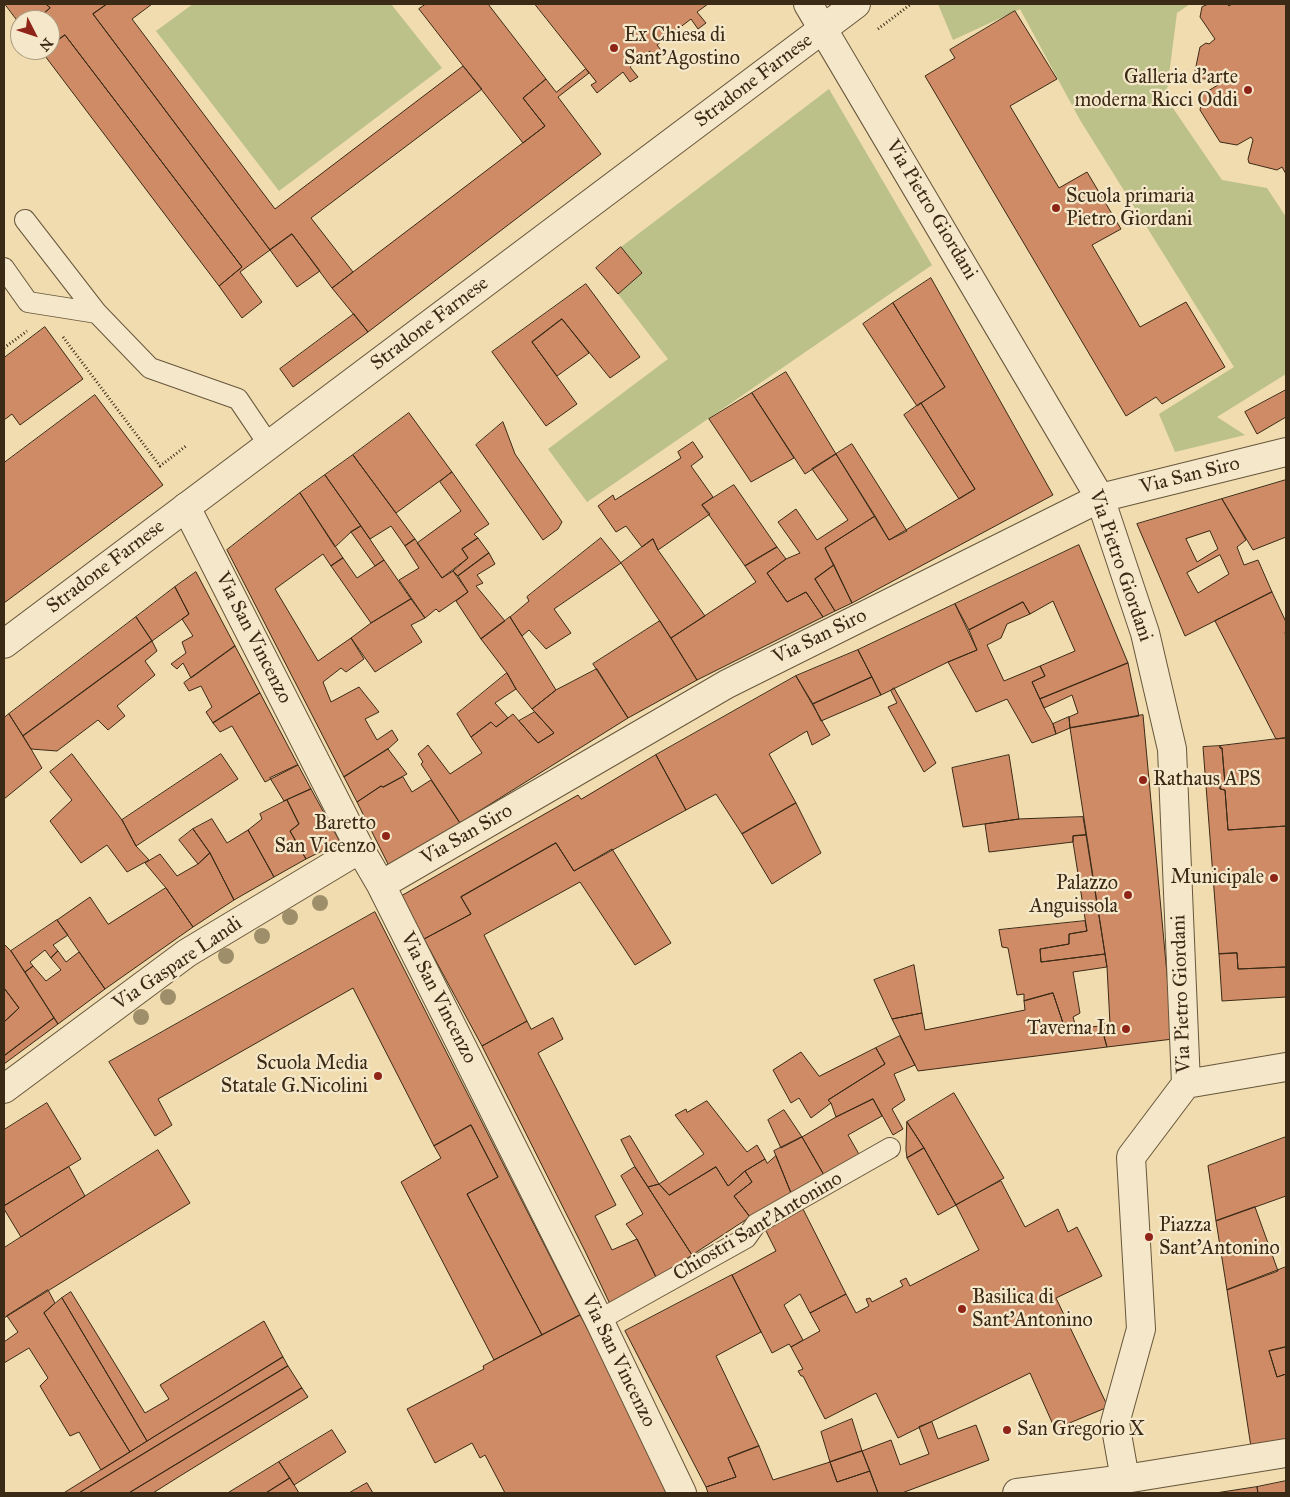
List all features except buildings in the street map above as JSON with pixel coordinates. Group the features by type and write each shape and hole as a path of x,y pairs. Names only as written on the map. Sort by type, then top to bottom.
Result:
{"street":[{"name":"Via Pietro Giordani","path":"808,4 1100,498 1145,633 1172,749 1186,1084"},
{"name":"Stradone Farnese","path":"4,644 856,4"},
{"name":"Via San Siro","path":"381,885 727,684 1100,498 1286,452"},
{"name":"Via San Vincenzo","path":"186,508 360,849 381,885 599,1320 682,1493"},
{"name":"Via Gaspare Landi","path":"4,1089 188,953 360,849"},
{"path":"1125,1479 1115,1423 1141,1329 1131,1157 1186,1084 1286,1067"},
{"path":"1017,1493 1125,1479 1286,1453"}],"lane":[{"path":"25,220 97,313 150,368 238,399 269,445"},
{"path":"4,268 28,302 97,313"},
{"name":"Chiostri Sant'Antonino","path":"599,1320 746,1238 756,1224 890,1148"}],"path":[{"path":"878,30 912,4"},
{"path":"4,348 33,327"},
{"path":"59,332 160,466 186,446"}],"green space":[{"path":"193,4 391,4 442,68 279,191 156,31"},
{"path":"938,4 1190,4 1177,13 1166,98 1222,180 1267,188 1286,217 1286,374 1217,417 1245,435 1175,452 1159,414 1234,367 1080,120 1020,9 953,40"},
{"path":"829,89 932,265 587,502 548,449 668,359 618,294 642,273 621,247"}],"place":[{"name":"Ex Chiesa di Sant'Agostino","path":"614,48"},
{"name":"Galleria d'arte moderna Ricci Oddi","path":"1248,90"},
{"name":"Scuola primaria Pietro Giordani","path":"1056,208"},
{"name":"Rathaus APS","path":"1143,780"},
{"name":"Baretto San Vicenzo","path":"386,836"},
{"name":"Municipale","path":"1274,878"},
{"name":"Palazzo Anguissola","path":"1128,895"},
{"name":"Taverna In","path":"1126,1029"},
{"name":"Scuola Media Statale G.Nicolini","path":"378,1076"},
{"name":"Piazza Sant'Antonino","path":"1149,1237"},
{"name":"Basilica di Sant'Antonino","path":"962,1309"},
{"name":"San Gregorio X","path":"1007,1430"}]}
